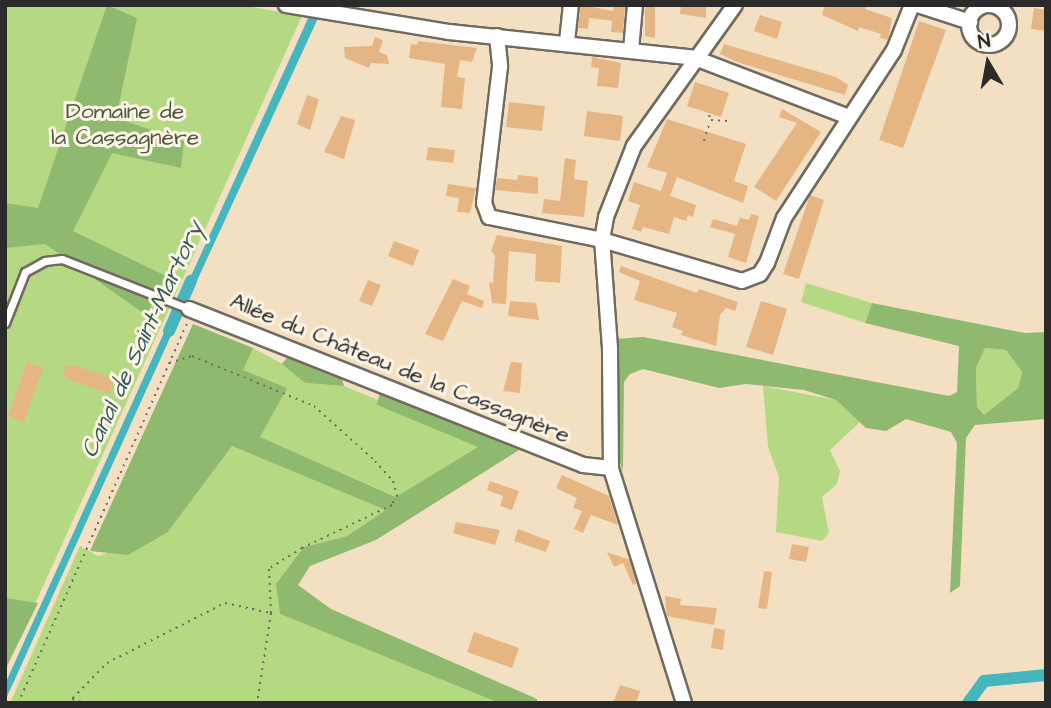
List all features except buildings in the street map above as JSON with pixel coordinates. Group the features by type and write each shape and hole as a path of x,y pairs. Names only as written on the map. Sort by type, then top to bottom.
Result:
{"street":[{"path":"286,5 497,36 695,58 849,117"},
{"path":"567,42 571,5"},
{"path":"631,50 635,5"},
{"path":"684,703 611,468 610,348 602,240 606,217 634,146 735,5"},
{"path":"497,36 501,53 485,191 486,215 501,222 602,240 732,280 751,279 767,263 784,218 894,50 912,5"},
{"path":"918,5 970,22"},
{"path":"994,6 1008,18 1003,40 993,45 980,43 971,34 970,22 978,9 994,6"},
{"name":"Allée du Château de la Cassagnère","path":"190,310 583,466 611,468"}],"lane":[{"name":"Allée du Château de la Cassagnère","path":"5,323 25,272 45,261 83,265 190,310"}],"path":[{"path":"704,141 711,120 709,114"},
{"path":"711,120 728,121"},
{"path":"18,703 190,310"},
{"path":"169,363 192,356 314,406 393,481 397,495 392,505 302,548 270,569 271,613 257,703"},
{"path":"68,703 107,663 225,603 271,613"},
{"path":"71,698 84,703"}],"green space":[{"name":"Domaine de la Cassagnère","path":"5,5 241,5 302,16 5,670"},
{"path":"107,5 137,18 116,118 184,141 181,168 112,153 73,231 168,277 146,315 45,244 5,248 5,203 38,208"},
{"path":"806,283 872,303 865,323 801,302"},
{"path":"872,303 1025,333 1046,332 1046,419 975,425 966,438 960,586 950,593 957,443 951,432 906,419 886,431 866,428 836,400 804,390 746,384 719,388 643,369 630,374 624,382 623,471 618,457 616,339 643,337 949,396 957,392 959,346 865,323","holes":["985,348 1006,350 1022,372 1018,388 984,415 977,407 976,368"]},
{"path":"193,324 253,348 243,370 287,388 260,437 396,497 478,447 377,405 380,391 519,450 376,540 310,566 298,585 331,609 537,699 537,703 499,703 280,614 276,584 304,547 347,536 386,510 232,446 168,532 128,555 90,551"},
{"path":"253,348 288,367 305,383 344,386 378,400 378,405 479,447 397,497 259,437 242,370"},
{"path":"985,348 1006,350 1022,372 1018,388 984,415 977,407 976,368"},
{"path":"290,354 340,372 344,386 305,383 282,364"},
{"path":"763,386 836,400 860,422 830,450 840,471 837,484 822,497 829,533 822,541 776,532 779,477 768,447"},
{"path":"232,446 387,510 347,536 304,547 280,614 499,703 10,703 80,546 98,556 168,532"},
{"path":"5,598 38,603 5,670"}],"water":[{"path":"310,14 319,16 189,298 182,296"},
{"path":"172,315 179,318 5,701 5,684"}],"waterway":[{"name":"Canal de Saint-Martory","path":"169,331 191,281"},
{"path":"968,703 984,681 1046,675"}]}
